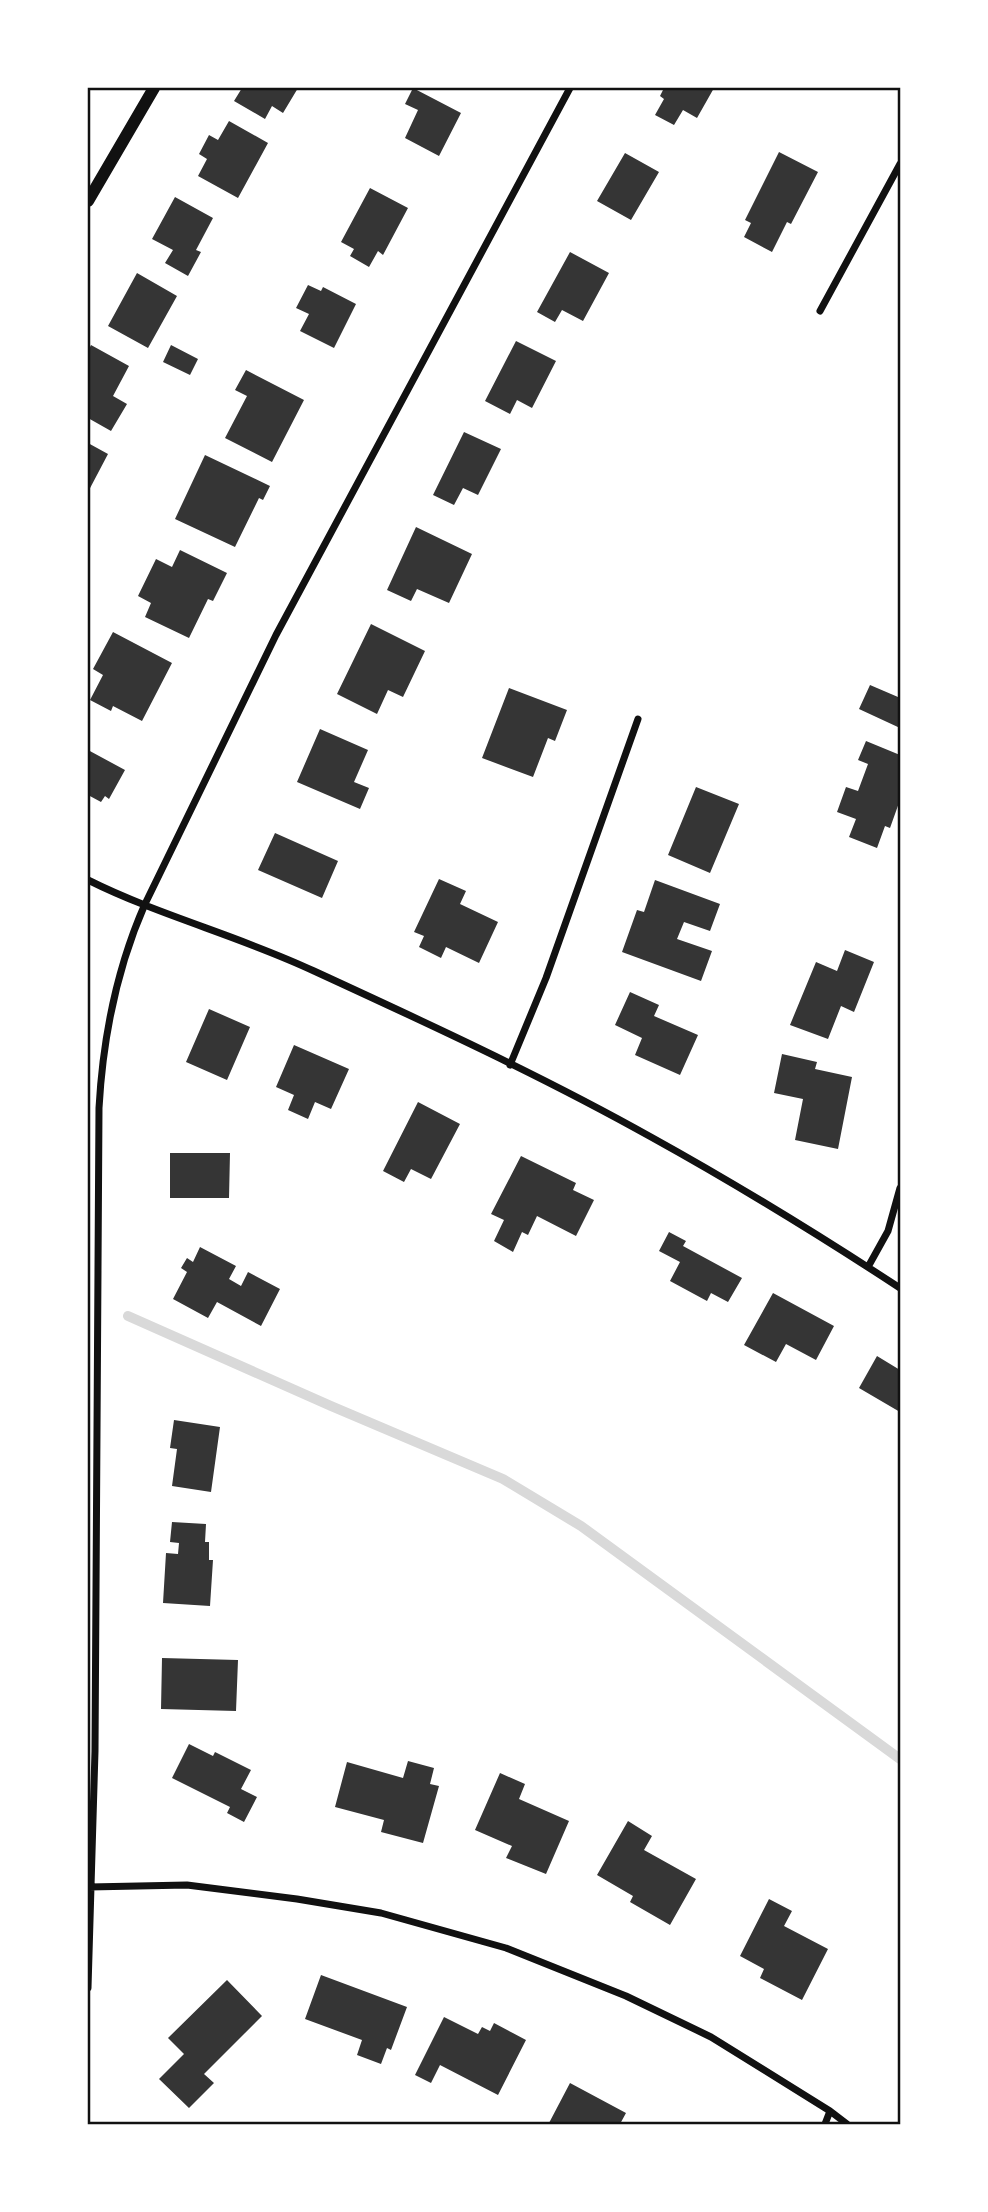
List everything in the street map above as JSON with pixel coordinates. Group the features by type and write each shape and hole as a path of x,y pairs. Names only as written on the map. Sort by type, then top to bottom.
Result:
{"street":[{"path":"88,201 154,88"},
{"path":"88,1988 94,1751 99,1108 108,1018 118,977 145,904 276,635 570,88"},
{"path":"820,311 901,164"},
{"path":"510,1065 546,978 638,719"},
{"path":"88,880 281,956 510,1065 651,1137 752,1195 901,1288"},
{"path":"868,1267 888,1231 901,1188"},
{"path":"89,1887 187,1885 297,1899 382,1913 506,1948 626,1996 711,2037 847,2124"},
{"path":"825,2124 830,2111"}],"building":[{"path":"242,88 298,88 283,113 272,106 265,119 234,101"},
{"path":"413,88 461,113 439,156 405,138 418,110 405,104"},
{"path":"664,88 714,88 697,118 683,110 674,125 655,115 664,99 660,96"},
{"path":"229,121 268,143 238,198 198,176 207,159 199,154 209,135 218,140"},
{"path":"779,152 818,172 791,224 787,222 772,252 744,237 751,223 745,220"},
{"path":"625,153 659,172 631,220 597,201"},
{"path":"370,188 408,208 383,255 378,251 369,267 350,256 354,249 341,242"},
{"path":"175,197 213,218 196,250 201,252 188,276 165,263 173,250 152,239"},
{"path":"570,252 609,273 583,321 562,310 555,322 537,312"},
{"path":"137,273 177,296 148,348 108,326"},
{"path":"308,285 321,291 323,287 356,304 334,348 300,331 309,314 296,308"},
{"path":"516,341 556,361 532,408 517,400 510,414 485,401"},
{"path":"91,345 129,366 113,396 127,404 111,431 88,418 88,351"},
{"path":"171,345 198,359 190,375 163,362"},
{"path":"246,370 304,400 272,462 225,438 247,396 235,390"},
{"path":"464,432 501,449 478,495 463,488 454,505 433,495"},
{"path":"88,443 108,454 88,492"},
{"path":"205,455 270,486 263,500 259,498 235,547 175,519"},
{"path":"416,527 472,554 449,603 417,589 411,601 387,590"},
{"path":"180,550 227,573 213,601 208,599 189,638 145,617 151,603 138,596 156,559 172,567"},
{"path":"371,624 425,651 403,697 388,690 377,714 337,694"},
{"path":"113,632 172,663 142,721 113,706 111,711 90,700 103,675 93,669"},
{"path":"870,685 898,697 900,692 900,728 859,709"},
{"path":"509,688 567,710 555,741 548,738 533,777 482,758"},
{"path":"320,729 368,750 354,782 369,788 360,809 297,782"},
{"path":"866,741 900,755 900,800 890,828 885,826 877,848 849,837 856,819 837,812 846,787 858,791 868,764 858,760"},
{"path":"88,750 125,770 109,799 105,796 101,802 88,795"},
{"path":"696,787 739,804 710,873 668,855"},
{"path":"275,833 338,861 322,898 258,870"},
{"path":"439,879 466,891 460,904 498,922 479,963 446,947 441,958 419,947 424,936 414,932"},
{"path":"655,880 720,904 710,931 684,922 677,939 712,951 701,981 622,952 637,910 644,912"},
{"path":"845,950 874,962 854,1012 841,1006 828,1039 790,1025 816,962 837,971"},
{"path":"630,992 659,1005 654,1016 698,1035 680,1075 635,1055 642,1038 615,1025"},
{"path":"209,1009 250,1027 227,1080 186,1062"},
{"path":"294,1045 349,1069 331,1109 315,1102 308,1119 288,1110 294,1095 276,1087"},
{"path":"782,1054 817,1062 815,1069 852,1077 838,1149 795,1140 803,1099 774,1093"},
{"path":"418,1102 460,1124 431,1179 411,1169 404,1182 383,1171"},
{"path":"170,1153 230,1153 229,1198 170,1198"},
{"path":"521,1156 576,1183 573,1190 594,1200 576,1236 537,1216 528,1235 522,1232 513,1252 494,1241 504,1220 491,1214"},
{"path":"669,1232 686,1241 683,1246 742,1278 728,1302 711,1293 707,1301 670,1281 680,1262 659,1251"},
{"path":"200,1247 236,1266 229,1279 241,1286 248,1272 280,1289 261,1326 217,1302 208,1318 173,1299 187,1272 181,1268 187,1258 193,1262"},
{"path":"773,1293 834,1326 816,1360 786,1344 776,1362 744,1345"},
{"path":"877,1356 900,1370 900,1412 859,1388"},
{"path":"174,1420 220,1427 211,1492 172,1486 177,1449 170,1448"},
{"path":"172,1522 206,1524 205,1542 209,1542 209,1560 213,1560 210,1606 163,1603 166,1553 178,1554 179,1543 170,1542"},
{"path":"162,1658 238,1660 236,1711 161,1709"},
{"path":"189,1744 213,1756 215,1752 251,1770 241,1789 257,1797 244,1822 227,1813 230,1807 172,1778"},
{"path":"408,1761 434,1768 430,1784 439,1786 423,1843 381,1832 384,1820 335,1807 347,1762 403,1778"},
{"path":"500,1773 525,1784 519,1799 569,1821 546,1874 506,1858 512,1846 475,1830"},
{"path":"628,1821 652,1836 644,1850 696,1879 670,1925 630,1902 633,1896 597,1875"},
{"path":"769,1899 792,1911 784,1926 828,1949 802,2000 760,1978 764,1969 740,1956"},
{"path":"321,1975 407,2007 391,2050 387,2048 381,2064 357,2055 362,2040 305,2019"},
{"path":"227,1980 262,2016 204,2074 214,2083 189,2108 159,2079 184,2054 168,2038"},
{"path":"444,2017 478,2034 482,2027 490,2031 494,2023 526,2040 498,2095 440,2065 431,2083 415,2075"},
{"path":"570,2083 626,2113 620,2124 549,2123"}],"waterway":[{"path":"128,1316 503,1479 581,1526 900,1759"}]}
